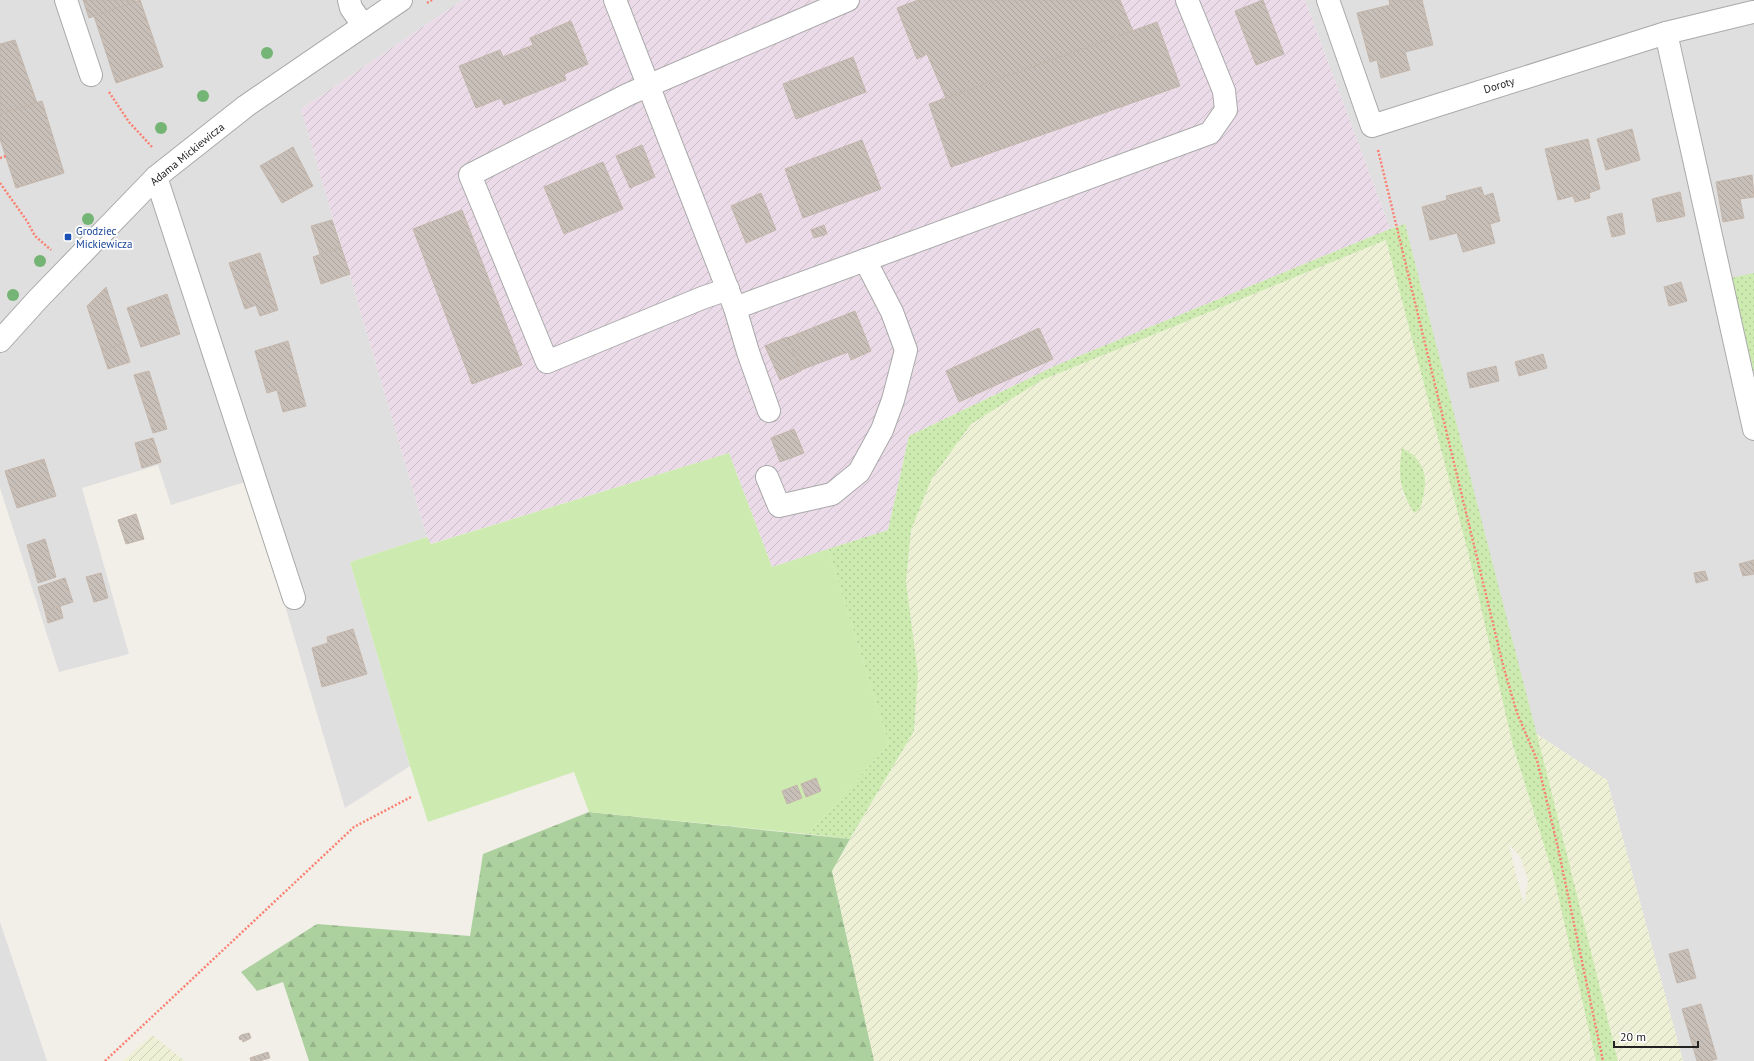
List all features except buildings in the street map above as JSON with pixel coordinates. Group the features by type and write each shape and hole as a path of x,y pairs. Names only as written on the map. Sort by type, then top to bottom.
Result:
{"street":[{"path":"66,0 99,82"},
{"path":"349,0 351,8 363,26"},
{"name":"Adama Mickiewicza","path":"0,340 156,177 246,106 401,0"},
{"path":"615,0 732,299 748,352 769,410"},
{"path":"848,0 648,85 470,175 547,362 702,298 732,299 865,260 1210,133 1226,110 1224,91 1187,0"},
{"path":"1328,0 1372,126"},
{"name":"Doroty","path":"1372,126 1666,33 1752,9"},
{"path":"1666,33 1754,430"},
{"path":"156,177 294,598"},
{"path":"767,478 779,506 832,494 859,472 882,430 893,400 906,350 892,312 865,260"}],"path":[{"path":"99,82 129,122 157,152"},
{"path":"1372,126 1504,669 1517,713 1538,760 1603,1061"},
{"path":"0,158 6,156"},
{"path":"0,183 27,221 35,236 52,251"},
{"path":"105,1061 354,827 411,797"}],"shaded area":[{"path":"0,0 463,0 301,109 427,537 350,562 410,766 345,808 248,481 171,505 158,465 82,488 129,654 59,672 0,488"},
{"path":"463,0 1305,0 1390,229 1057,365 909,436 888,530 772,567 729,453 430,544 301,109"},
{"path":"1305,0 1754,0 1754,273 1731,279 1754,374 1754,1061 1683,1061 1607,780 1535,733 1405,225 1390,229"},
{"path":"0,922 47,1061 0,1061"}],"green space":[{"path":"1405,224 1547,774 1618,1061 1596,1061 1553,874 1513,746 1469,556 1386,240 1042,380 971,424 932,478 911,530 906,582 918,674 914,731 850,839 808,834 889,744 828,549 888,530 909,436 1057,365"},
{"path":"1386,240 1469,556 1513,746 1553,874 1596,1061 874,1061 832,871 914,731 918,674 906,582 911,530 932,478 971,424 1042,380","holes":["1399,469 1414,513 1403,495","1509,844 1521,858 1528,881 1524,904"]},
{"path":"1754,273 1754,374 1731,278"},
{"path":"1402,448 1415,457 1423,469 1425,489 1420,509 1414,513 1405,496 1401,482 1400,466"},
{"path":"729,453 772,567 828,549 889,744 808,834 589,812 574,772 428,822 350,562 427,537 431,544"},
{"path":"1535,733 1607,780 1683,1061 1618,1061"},
{"path":"589,812 850,839 832,871 874,1061 309,1061 283,982 257,991 241,972 317,924 470,936 483,854"},
{"path":"152,1035 185,1061 123,1061"}],"place":[{"name":"Grodziec Mickiewicza","path":"68,237"}]}
